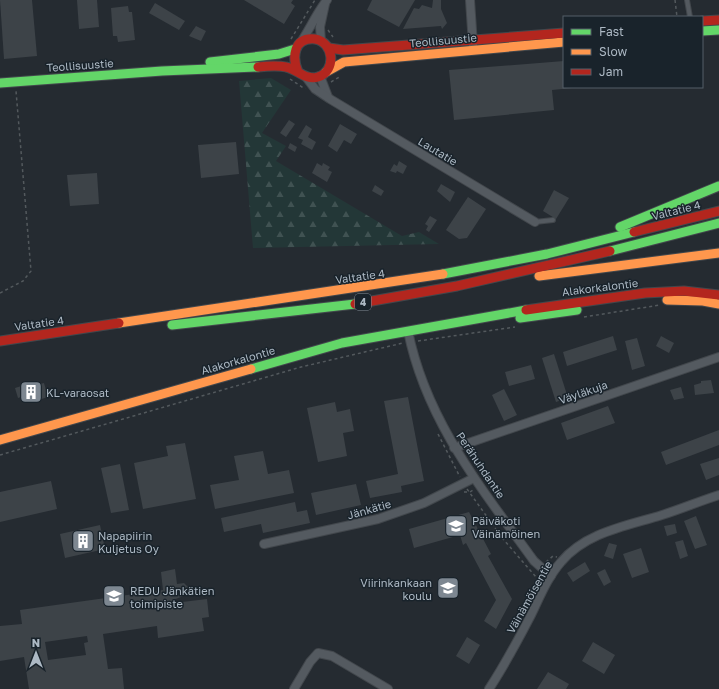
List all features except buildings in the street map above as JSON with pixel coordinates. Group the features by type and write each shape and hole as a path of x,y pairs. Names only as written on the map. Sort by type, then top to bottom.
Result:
{"main road":[{"path":"703,21 719,20"},
{"path":"703,32 719,30"},
{"name":"Teollisuustie","path":"323,74 344,62 563,33"},
{"path":"311,39 321,41 329,48 332,56 331,64 323,74 302,74 294,65 292,57 295,49 301,42 311,39"},
{"name":"Teollisuustie","path":"329,48 344,50 563,42"},
{"name":"Teollisuustie","path":"162,71 194,64 279,54 295,49"},
{"name":"Teollisuustie","path":"0,83 162,71 275,66 291,68 302,74"},
{"path":"547,254 644,219 719,186"},
{"name":"Valtatie 4","path":"719,211 547,254 435,276 0,341 276,315 456,286 719,223"},
{"path":"456,286 719,253"},
{"name":"Alakorkalontie","path":"0,440 342,343 485,318 503,313 645,293 691,291 719,295"},
{"name":"Alakorkalontie","path":"485,318 502,320 657,300 688,300 719,304"}],"street":[{"path":"470,0 473,45"},
{"path":"321,41 320,27 326,1"},
{"path":"301,42 312,26 316,14 326,1"},
{"name":"Lautatie","path":"302,74 315,89 330,99 535,222"},
{"path":"323,74 330,99"},
{"name":"Perähuhdantie","path":"408,331 422,381 454,448 534,561 551,576"},
{"name":"Väyläkuja","path":"454,448 719,357"},
{"name":"Jänkätie","path":"264,544 378,519 424,503 474,478"},
{"name":"Väinämöisentie","path":"489,689 512,652 551,576 561,561 586,541 614,528 662,515 719,495"},
{"path":"294,689 310,662 318,653 332,656 388,689"}],"lane":[{"path":"687,0 690,16"},
{"path":"535,222 553,220"}],"path":[{"path":"286,43 296,32 315,0"},
{"path":"675,0 677,16"},
{"path":"0,293 23,281 31,270 16,91"},
{"path":"0,455 301,367 403,343"},
{"path":"463,483 503,539 536,577 537,584 545,588"}],"green space":[{"path":"271,78 291,90 262,133 286,146 276,161 402,236 419,232 439,244 253,248 239,81"}],"traffic: fast":[{"path":"703,31 719,30"},
{"path":"210,62 279,54 295,49"},
{"path":"0,83 162,71 258,67"},
{"path":"620,227 719,186"},
{"path":"610,251 719,223"},
{"path":"443,274 547,254 634,232"},
{"path":"172,325 355,304"},
{"path":"251,369 342,343 526,310"},
{"path":"520,318 577,310"}],"traffic: slow":[{"path":"326,72 344,62 563,42"},
{"path":"539,276 719,253"},
{"path":"119,323 443,274"},
{"path":"667,300 703,301 719,304"},
{"path":"0,440 251,369"}],"traffic: jam":[{"path":"703,21 719,20"},
{"path":"329,48 343,50 563,33"},
{"path":"258,67 283,66 309,77 318,77 324,74 330,63 331,57 326,45 315,39 302,41 298,45 295,55 298,72"},
{"path":"634,232 719,211"},
{"path":"355,304 457,286 610,251"},
{"path":"526,310 645,293 684,291 719,295"},
{"path":"0,341 119,323"}],"place":[{"name":"KL-varaosat","path":"31,392"},
{"name":"Päiväkoti Väinämöinen","path":"456,526"},
{"name":"Napapiirin Kuljetus Oy","path":"83,541"},
{"name":"Viirinkankaan koulu","path":"448,588"},
{"name":"REDU Jänkätien toimipiste","path":"114,596"}]}
